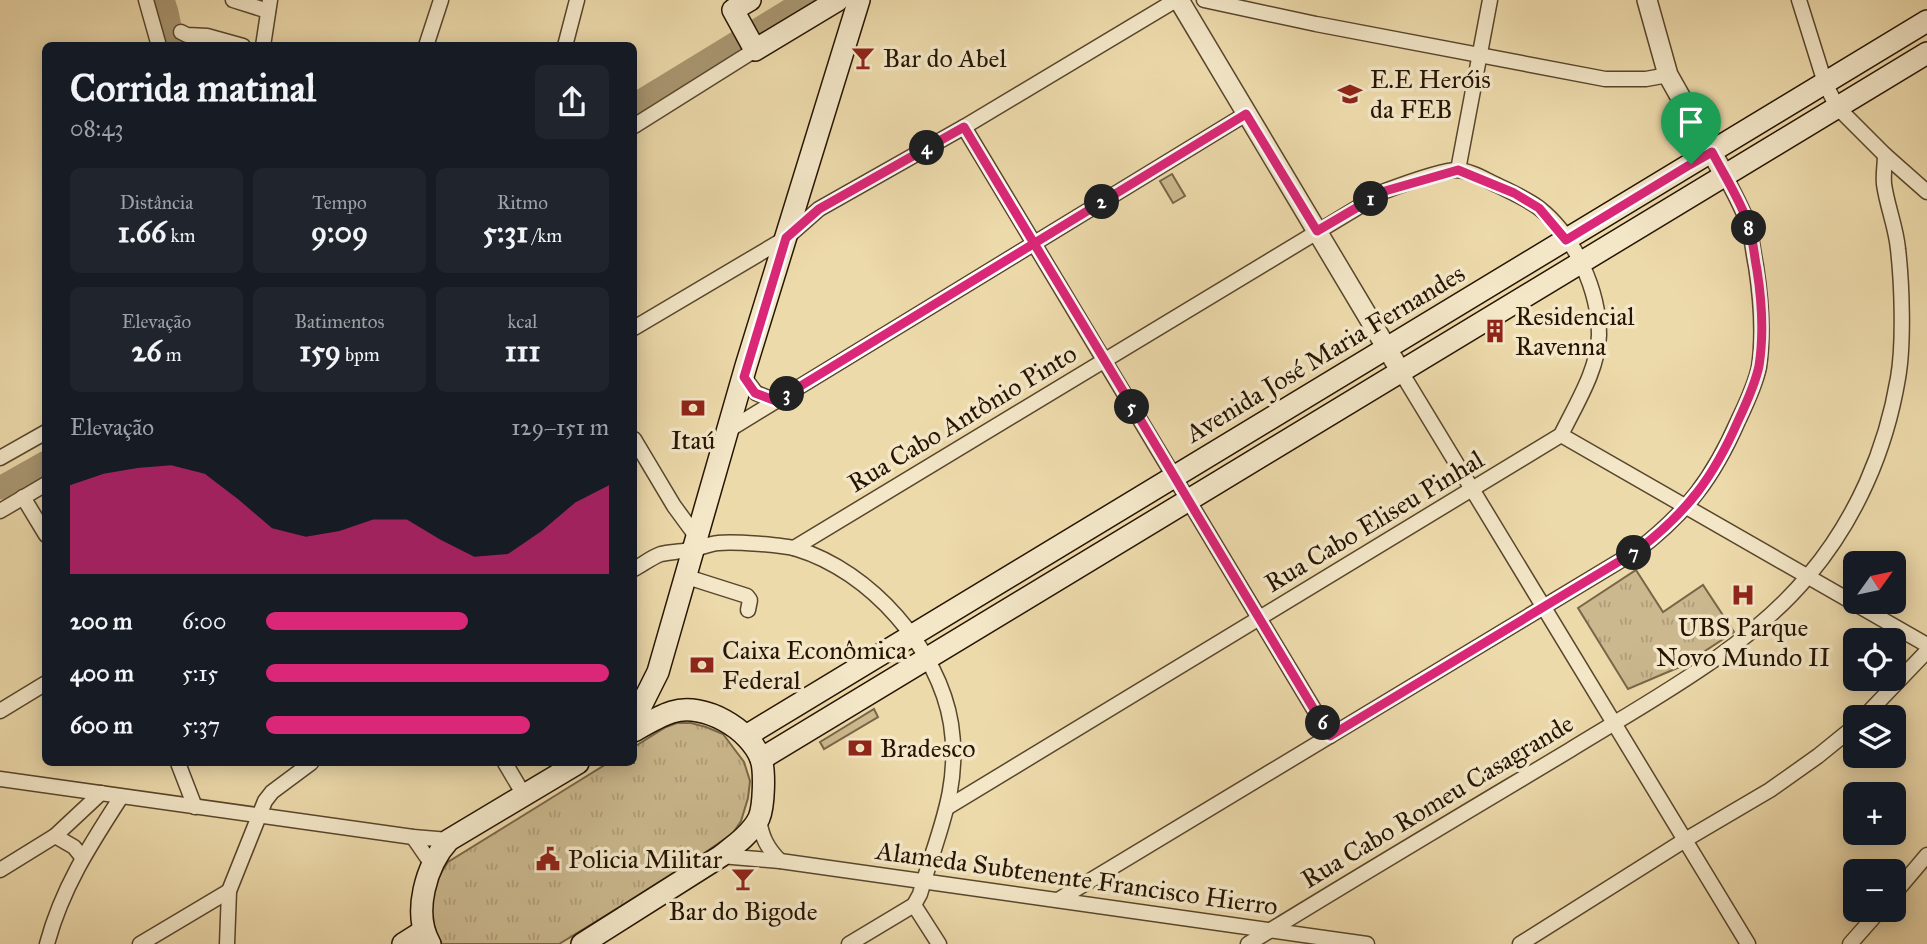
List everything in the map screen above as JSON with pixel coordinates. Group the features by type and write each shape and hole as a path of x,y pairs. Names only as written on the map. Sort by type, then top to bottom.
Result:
{"main road":[{"path":"737,7 754,47 838,0"},
{"path":"637,714 658,672 727,431 859,0"},
{"name":"Avenida José Maria Fernandes","path":"746,736 1927,21"},
{"name":"Avenida José Maria Fernandes","path":"761,759 1927,53"},
{"path":"658,672 658,690 674,711"},
{"path":"582,944 611,937 721,856 750,830 759,817 762,797 761,759 746,736 716,716 695,711 674,711 637,729"},
{"path":"403,944 426,938 424,894 439,852 449,840 573,766"}],"street":[{"path":"146,0 158,42"},
{"path":"233,0 269,5 264,42"},
{"path":"427,42 440,0"},
{"path":"566,42 578,0"},
{"path":"637,326 786,238 819,209 964,127 1177,0 1748,944"},
{"path":"1204,0 1605,79 1646,79 1668,75"},
{"path":"1490,0 1458,170 1514,193 1539,208 1566,240 1591,284 1599,338 1592,370 1561,435 1927,645"},
{"path":"1058,900 1638,550 1663,531 1686,508 1710,477 1726,449 1758,369 1762,344 1761,298 1748,225 1725,176 1668,75 1647,0"},
{"path":"1799,0 1825,83 1838,107 1885,155 1927,192"},
{"path":"180,32 203,41"},
{"path":"637,124 754,47"},
{"path":"727,431 1246,114"},
{"path":"964,127 1330,736"},
{"name":"Rua Cabo Romeu Casagrande","path":"1248,944 1614,723 1734,646 1763,622 1808,576 1836,540 1862,494 1888,425 1899,375 1901,314 1898,248 1884,184 1885,155"},
{"name":"Rua Cabo Antônio Pinto","path":"794,548 1385,191 1458,170"},
{"path":"744,377 755,393 776,401"},
{"path":"0,458 42,434"},
{"name":"Rua Cabo Eliseu Pinhal","path":"948,807 1561,435"},
{"path":"637,444 694,543"},
{"path":"0,511 42,486"},
{"path":"23,497 42,528"},
{"path":"674,506 705,505"},
{"path":"637,567 662,554 694,543 720,542 794,548 831,562 850,575 892,611 927,658 946,701 951,724 953,763 948,807 914,905 849,944"},
{"path":"684,576 747,596 750,600 748,610"},
{"path":"1875,705 1927,651"},
{"path":"0,711 42,685"},
{"path":"1520,944 1770,790 1843,736"},
{"path":"179,766 195,807"},
{"path":"227,944 229,891 265,801 272,792 307,766"},
{"path":"507,766 524,795"},
{"path":"0,779 449,840"},
{"path":"0,870 55,836 101,793"},
{"path":"47,944 56,911 82,857 121,797"},
{"path":"759,817 766,844 780,861"},
{"path":"55,836 74,847 82,857"},
{"path":"413,837 433,866"},
{"path":"1906,880 1927,855"},
{"name":"Alameda Subtenente Francisco Hierro","path":"721,856 780,861 1367,944"},
{"path":"140,944 229,891"},
{"path":"914,905 939,944"},
{"path":"1850,944 1869,922"}],"green space":[{"path":"1172,174 1185,196 1173,203 1160,181"},
{"path":"1636,570 1663,612 1703,585 1734,632 1682,666 1628,689 1578,608"},
{"path":"874,709 878,717 824,749 820,742"},
{"path":"677,723 691,723 723,734 744,762 750,781 748,798 741,821 733,833 679,871 559,944 442,944 436,934 431,913 437,881 448,862 603,766 637,766 637,745"}],"waterway":[{"path":"163,0 173,42"},
{"path":"637,103 806,0"},
{"path":"0,488 42,464"}],"place":[{"name":"Bar do Abel","path":"863,58"},
{"name":"E.E Heróis da FEB","path":"1350,94"},
{"name":"Residencial Ravenna","path":"1495,331"},
{"name":"Itaú","path":"693,408"},
{"name":"UBS Parque Novo Mundo II","path":"1743,595"},
{"name":"Caixa Econômica Federal","path":"702,665"},
{"name":"Bradesco","path":"860,748"},
{"name":"Policia Militar","path":"548,859"},
{"name":"Bar do Bigode","path":"743,879"}],"route":[{"path":"1691,164 1566,240 1539,208 1514,193 1458,170 1385,191 1317,231 1246,114 1034,243 776,401 755,393 744,377 786,238 819,209 964,127 1034,243 1174,477 1330,736 1638,550 1663,531 1686,508 1710,477 1726,449 1758,369 1762,344 1761,298 1748,225 1725,176 1712,152 1691,164"}]}
